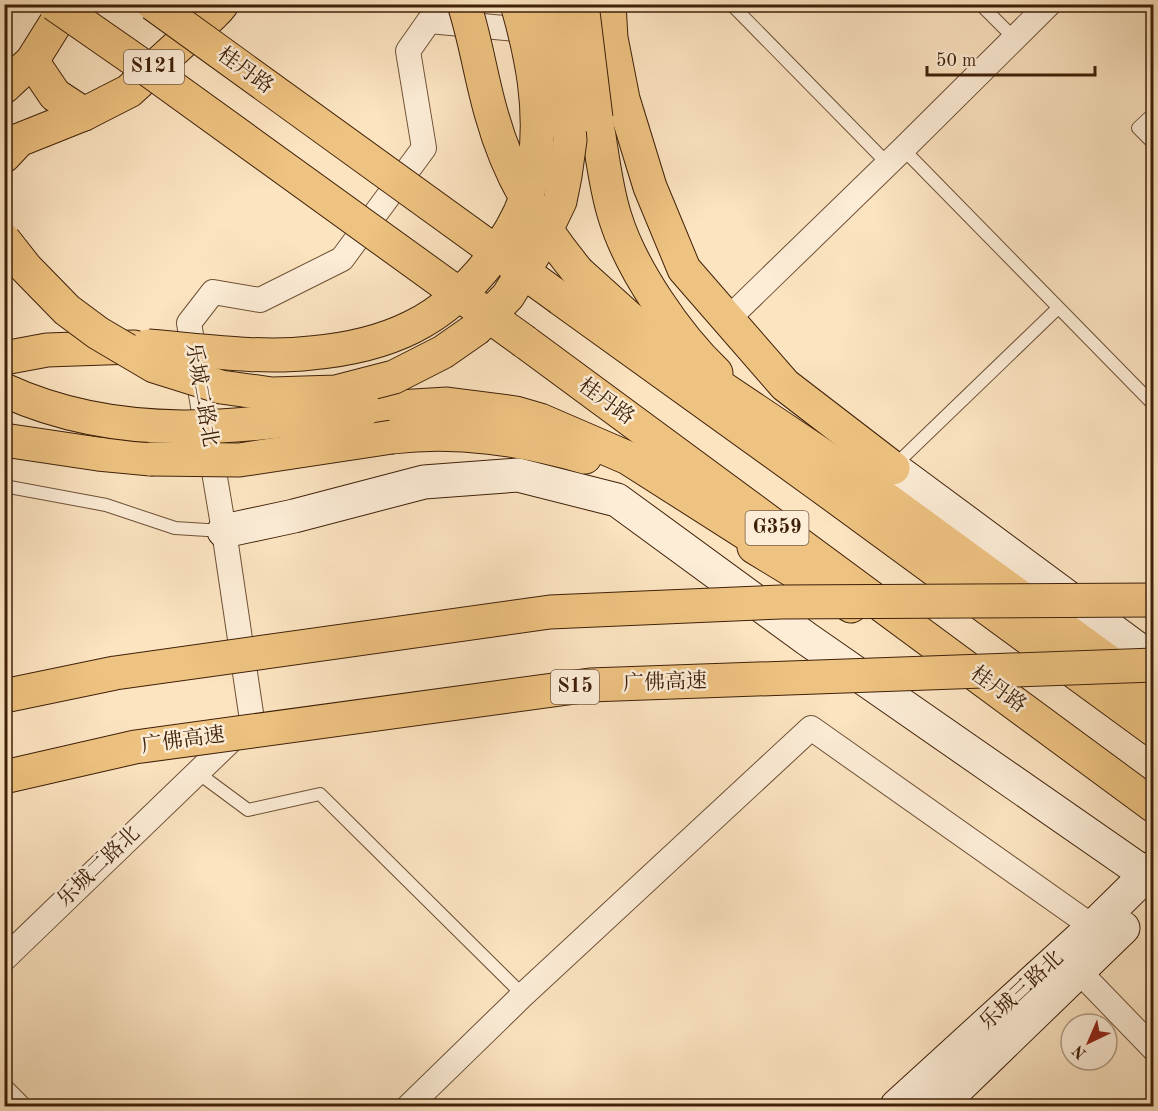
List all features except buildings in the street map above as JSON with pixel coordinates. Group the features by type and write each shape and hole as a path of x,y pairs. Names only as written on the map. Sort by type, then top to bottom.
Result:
{"main road":[{"path":"28,4 136,61"},
{"name":"桂丹路","path":"54,4 525,342 1154,807"},
{"path":"4,87 32,61 57,21 74,4"},
{"path":"464,4 492,116 517,185 553,242 578,272 660,346 752,408 882,478"},
{"path":"4,358 47,350 148,346 268,354 311,353 380,340 412,328 439,312 471,282 509,234 527,195 535,163 538,124 536,85 529,46 517,4"},
{"path":"4,240 26,268 67,310 98,333 154,366 221,387 272,394 336,392 394,377 443,352 476,329 508,296 537,249 560,201 566,176 570,140 563,61 549,4"},
{"path":"582,4 596,118 614,216 628,251 678,328 706,363 752,408"},
{"path":"609,4 611,38 623,99 650,187 684,269 785,384 882,478 1154,695"},
{"name":"S121","path":"4,156 19,140 84,114 129,91 217,6"},
{"name":"桂丹路","path":"163,11 1154,730"},
{"path":"32,61 55,95 84,114"},
{"path":"561,300 660,346"},
{"path":"4,390 75,416 142,425 184,427 275,423 365,410 447,404 516,413 561,428 628,458 1029,714"},
{"path":"4,440 98,454 151,459 239,460 425,433 480,435 551,448 620,467 1029,714"},
{"path":"4,696 115,673 550,612 781,602 1154,600"},
{"name":"广佛高速","path":"4,777 135,747 590,685 1154,666"}],"street":[{"path":"728,319 896,157 1049,4"},
{"name":"乐城二路北","path":"4,959 252,720 224,531 189,323 213,292 260,300 342,259 424,148 408,51 429,21 611,38"},
{"path":"224,531 294,516 424,482 518,475 617,500 807,639 1152,880"},
{"path":"882,478 1154,661"},
{"path":"409,1107 523,995 811,728 1092,927"},
{"name":"乐城三路北","path":"897,1107 1070,963 1092,927 1152,880"},
{"name":"乐城三路北","path":"939,1107 1070,963 1152,880"},
{"path":"1070,963 1154,1049"},
{"path":"4,1092 18,1107"}],"lane":[{"path":"611,38 615,4"},
{"path":"731,4 1058,308 1152,401"},
{"path":"980,4 1014,39"},
{"path":"1154,113 1138,128 1154,144"},
{"path":"882,478 1058,308"},
{"path":"4,486 106,505 175,528 224,531"},
{"path":"198,773 248,810 320,794 523,995"}]}
